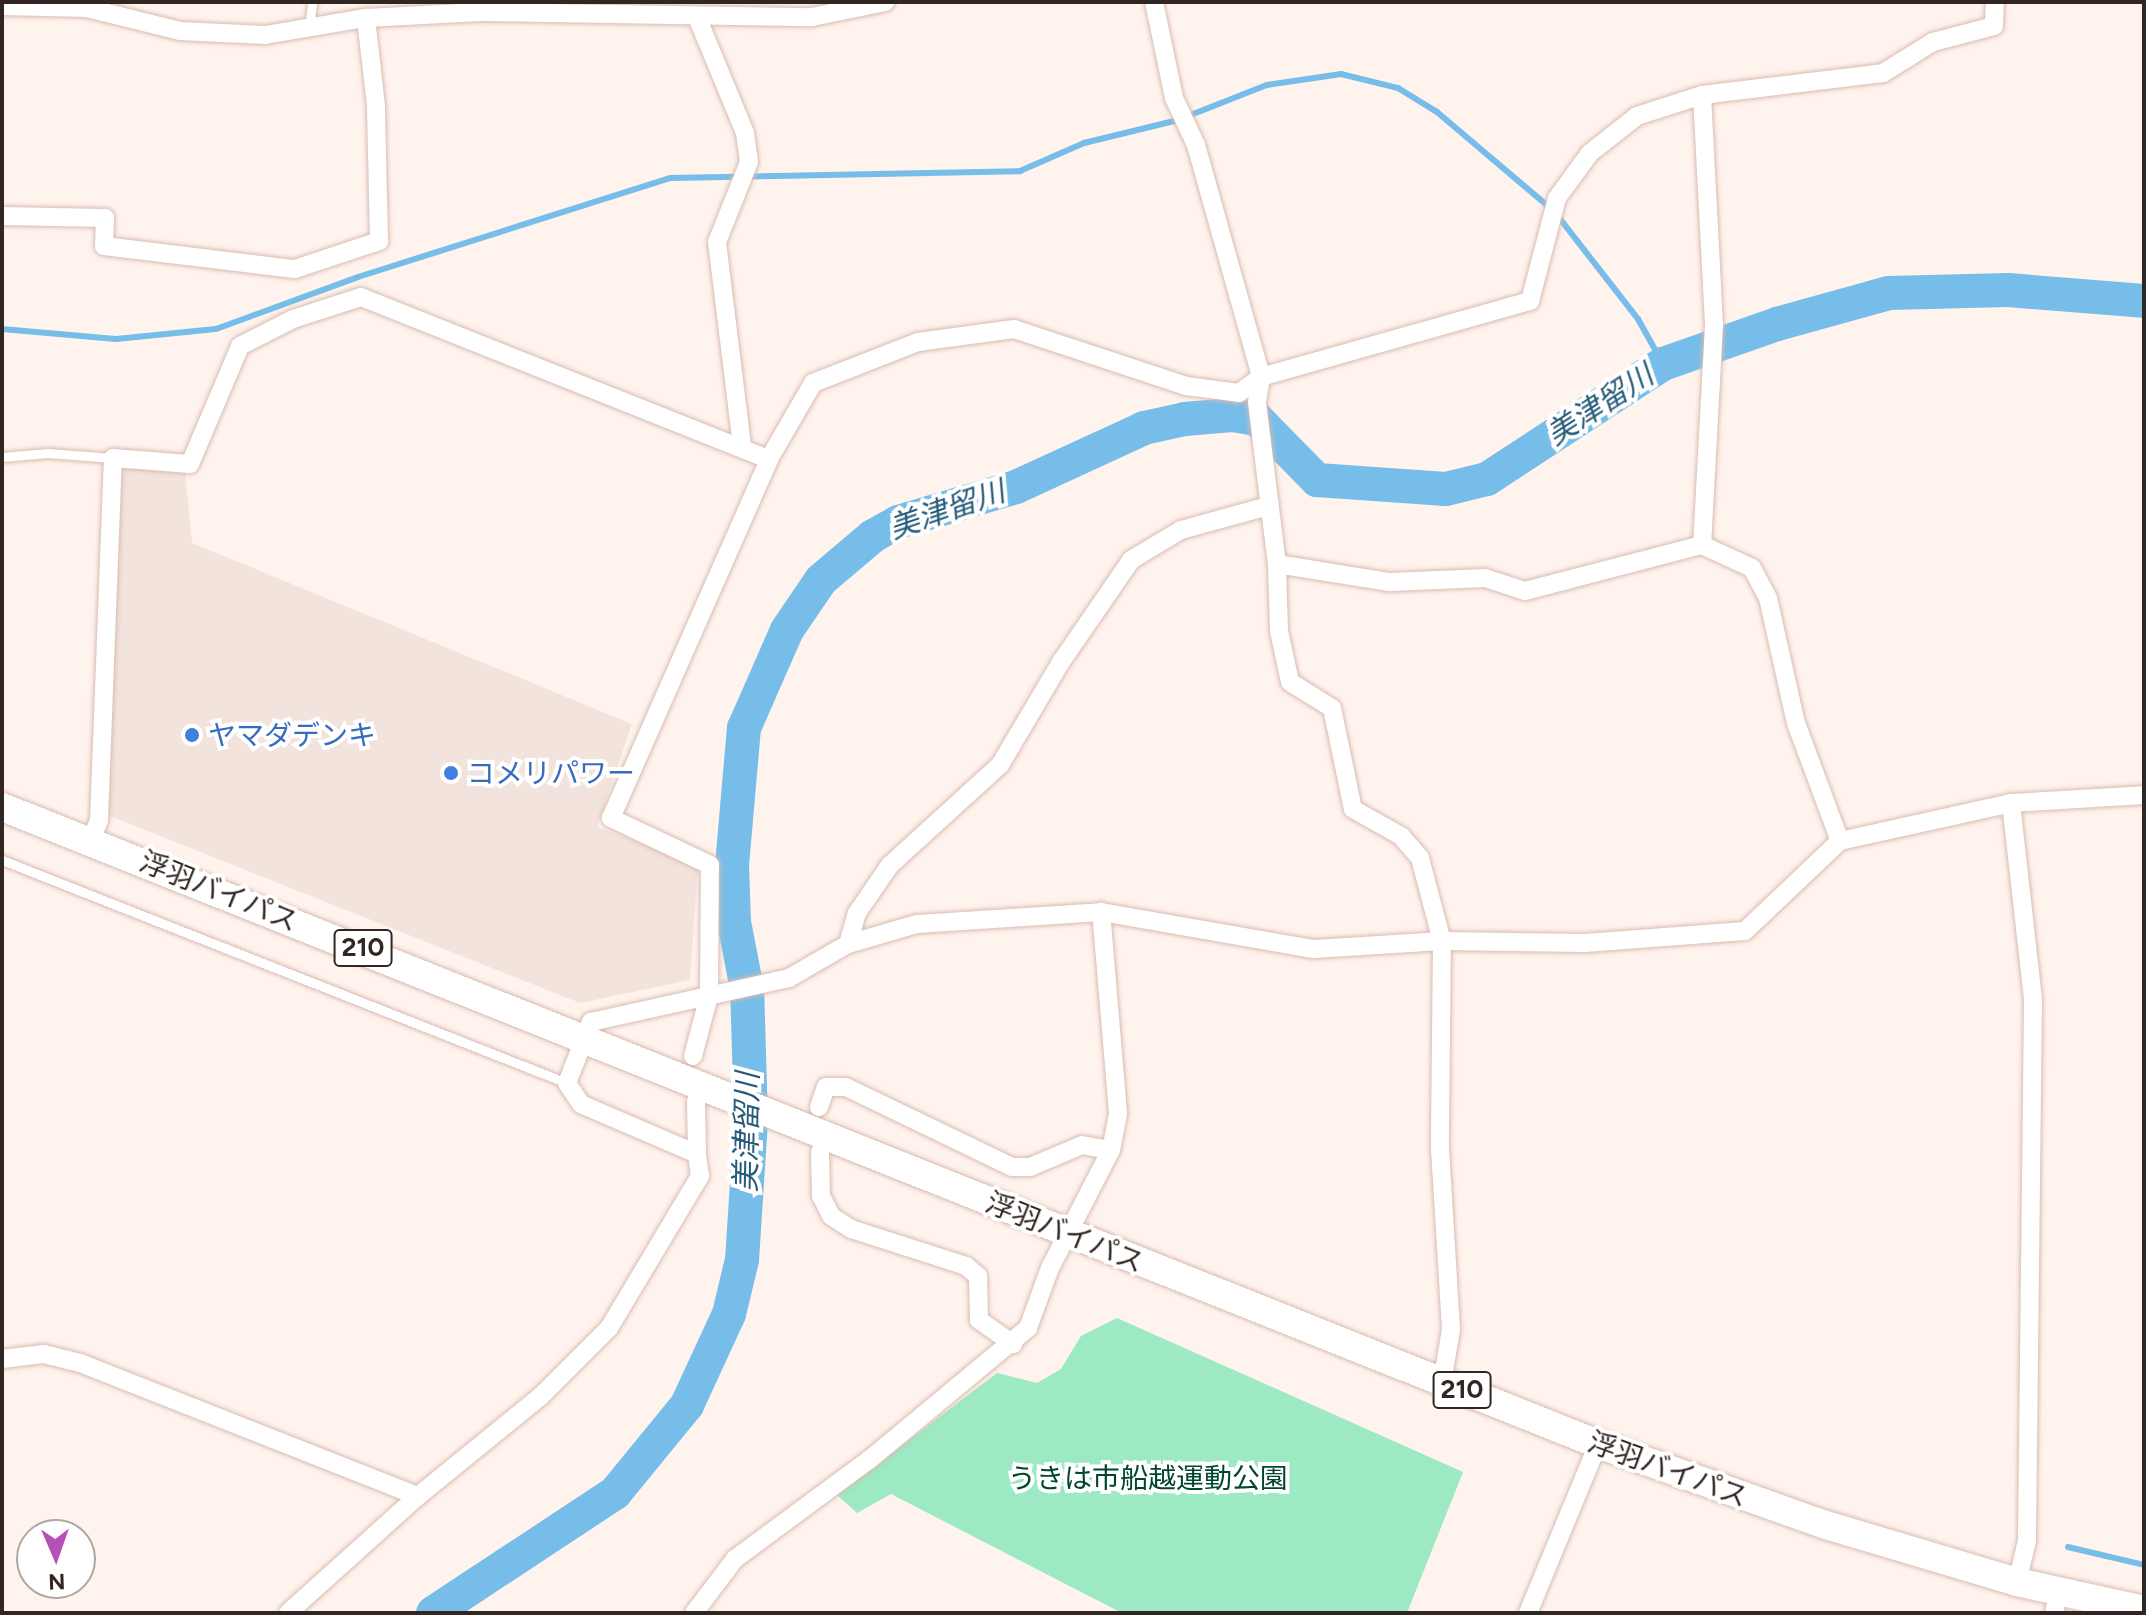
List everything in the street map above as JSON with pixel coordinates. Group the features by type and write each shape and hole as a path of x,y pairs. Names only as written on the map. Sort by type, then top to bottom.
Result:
{"highway":[{"name":"浮羽バイパス","path":"2,807 585,1036 709,1097 808,1114 1068,1234 1598,1444 1826,1525 2017,1582 2057,1603 2144,1610"}],"street":[{"path":"2,6 87,8 180,31 222,34 309,28 366,18 482,7 697,17 812,17 885,2"},
{"path":"1154,2 1183,117 1223,229 1261,377 1257,402 1277,564 1279,631 1290,682 1332,708 1353,809 1401,836 1420,858 1442,941 1440,1149 1451,1330 1442,1382"},
{"path":"693,1056 709,996 710,865 611,818 769,459 813,383 918,342 984,330 1014,329 1186,386 1239,393 1261,377 1530,301 1551,211 1590,153 1637,116 1702,95 1883,73 1933,42 1994,26 1995,2"},
{"path":"697,17 745,133 749,162 717,242 742,447"},
{"path":"2,216 105,218 104,246 295,269 379,241 376,106 366,18"},
{"path":"1702,95 1714,325 1714,384 1702,545"},
{"path":"91,840 99,820 113,458 190,464 240,346 293,319 361,297 769,459"},
{"path":"848,944 857,913 890,865 1000,765 1061,662 1131,560 1181,530 1268,506"},
{"path":"1277,564 1390,582 1485,578 1525,591 1702,545 1752,568 1768,598 1796,723 1840,841"},
{"path":"697,1154 581,1104 567,1083 591,1022 602,1016 789,978 848,944 917,924 1101,912 1314,949 1442,941 1585,943 1745,931 1840,841 2011,803 2144,795"},
{"path":"2011,803 2033,1000 2027,1541 2017,1582"},
{"path":"694,1613 735,1559 1013,1344 1028,1328 1068,1234 1111,1150 1118,1113 1101,912"},
{"path":"808,1114 826,1087 846,1087 1012,1167 1030,1167 1082,1145 1111,1150"},
{"path":"288,1613 418,1496 540,1397 609,1328 700,1176 697,1154 709,1097"},
{"path":"820,1152 821,1196 831,1216 851,1229 966,1266 978,1276 979,1320 1013,1344"},
{"path":"2,1359 44,1354 80,1363 418,1496"},
{"path":"1528,1613 1598,1444"}],"lane":[{"path":"309,28 312,2"},
{"path":"2,457 48,453 113,458"},
{"path":"2,860 567,1083"}],"shaded area":[{"path":"122,466 185,471 192,543 632,724 597,827 698,864 690,980 580,1003 105,814"}],"green space":[{"name":"うきは市船越運動公園","path":"1117,1318 1463,1472 1407,1613 1122,1613 891,1494 857,1513 837,1495 997,1373 1037,1383 1061,1369 1081,1336"}],"waterway":[{"path":"2,329 116,339 216,329 358,277 670,178 1020,171 1084,143 1178,120 1267,85 1341,74 1398,88 1437,112 1549,207"},
{"path":"1557,215 1638,319 1663,364"},
{"name":"美津留川","path":"433,1613 615,1493 687,1405 729,1314 742,1260 751,1120 747,989 734,922 732,865 744,728 787,630 821,580 873,536 898,522 1016,487 1144,428 1185,419 1232,415 1257,419 1317,480 1446,489 1487,479 1663,364 1777,324 1889,293 2008,290 2144,301"},
{"path":"2068,1547 2144,1565"}],"place":[{"name":"ヤマダデンキ","path":"192,735"},
{"name":"コメリパワー","path":"451,773"}]}
